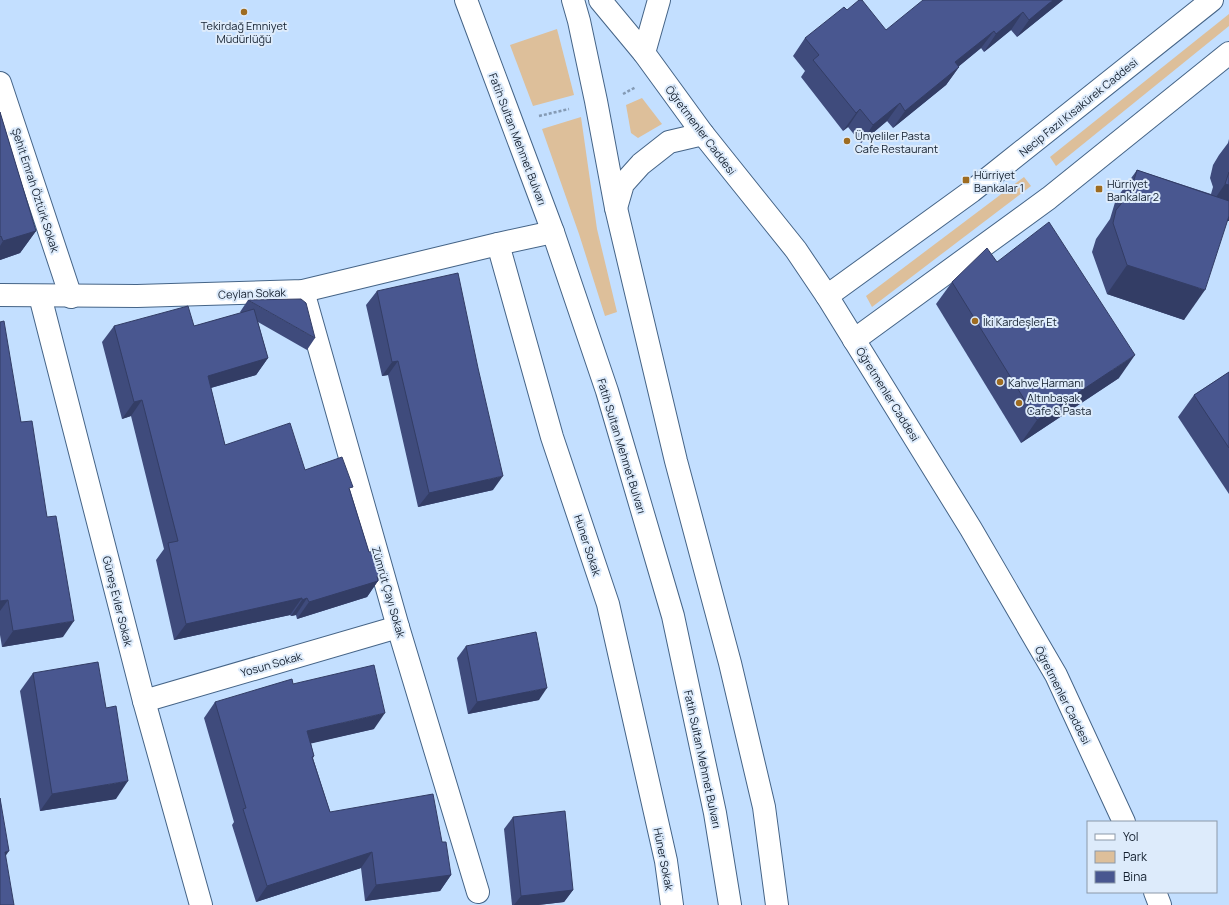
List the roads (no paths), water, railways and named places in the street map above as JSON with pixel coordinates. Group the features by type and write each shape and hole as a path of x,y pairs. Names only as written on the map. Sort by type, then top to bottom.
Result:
{"main road":[{"name":"Fatih Sultan Mehmet Bulvarı","path":"466,0 553,232 607,391 673,616 715,813 730,905"},
{"path":"573,0 596,101 616,208 676,460 738,694 764,807 778,905"},
{"name":"Öğretmenler Caddesi","path":"600,0 644,53 703,134 796,250 827,296 971,529 1056,675 1124,821"},
{"path":"644,53 659,0"},
{"name":"Necip Fazıl Kısakürek Caddesi","path":"827,296 972,191 1212,0"},
{"path":"854,340 1049,198 1229,53"},
{"name":"Şehit Emrah Öztürk Sokak","path":"0,83 71,297"},
{"path":"616,208 623,184 641,164 669,142 703,134"},
{"path":"498,244 553,232"},
{"name":"Ceylan Sokak","path":"0,296 137,296 304,291 498,244"},
{"name":"Hüner Sokak","path":"498,244 552,437 608,604 666,861 672,905"},
{"name":"Zümrüt Çayı Sokak","path":"304,291 398,627 478,892"},
{"name":"Güneş Evler Sokak","path":"40,296 144,701 200,905"},
{"name":"Yosun Sokak","path":"144,701 398,627"},
{"path":"1155,893 1160,905"}],"place":[{"name":"Tekirdağ Emniyet Müdürlüğü","path":"244,12"},
{"name":"Ünyeliler Pasta Cafe Restaurant","path":"847,141"},
{"name":"Hürriyet Bankalar 1","path":"966,180"},
{"name":"Hürriyet Bankalar 2","path":"1099,189"},
{"name":"İki Kardeşler Et","path":"975,321"},
{"name":"Kahve Harmanı","path":"1000,382"},
{"name":"Altınbaşak Cafe & Pasta","path":"1019,403"}]}
